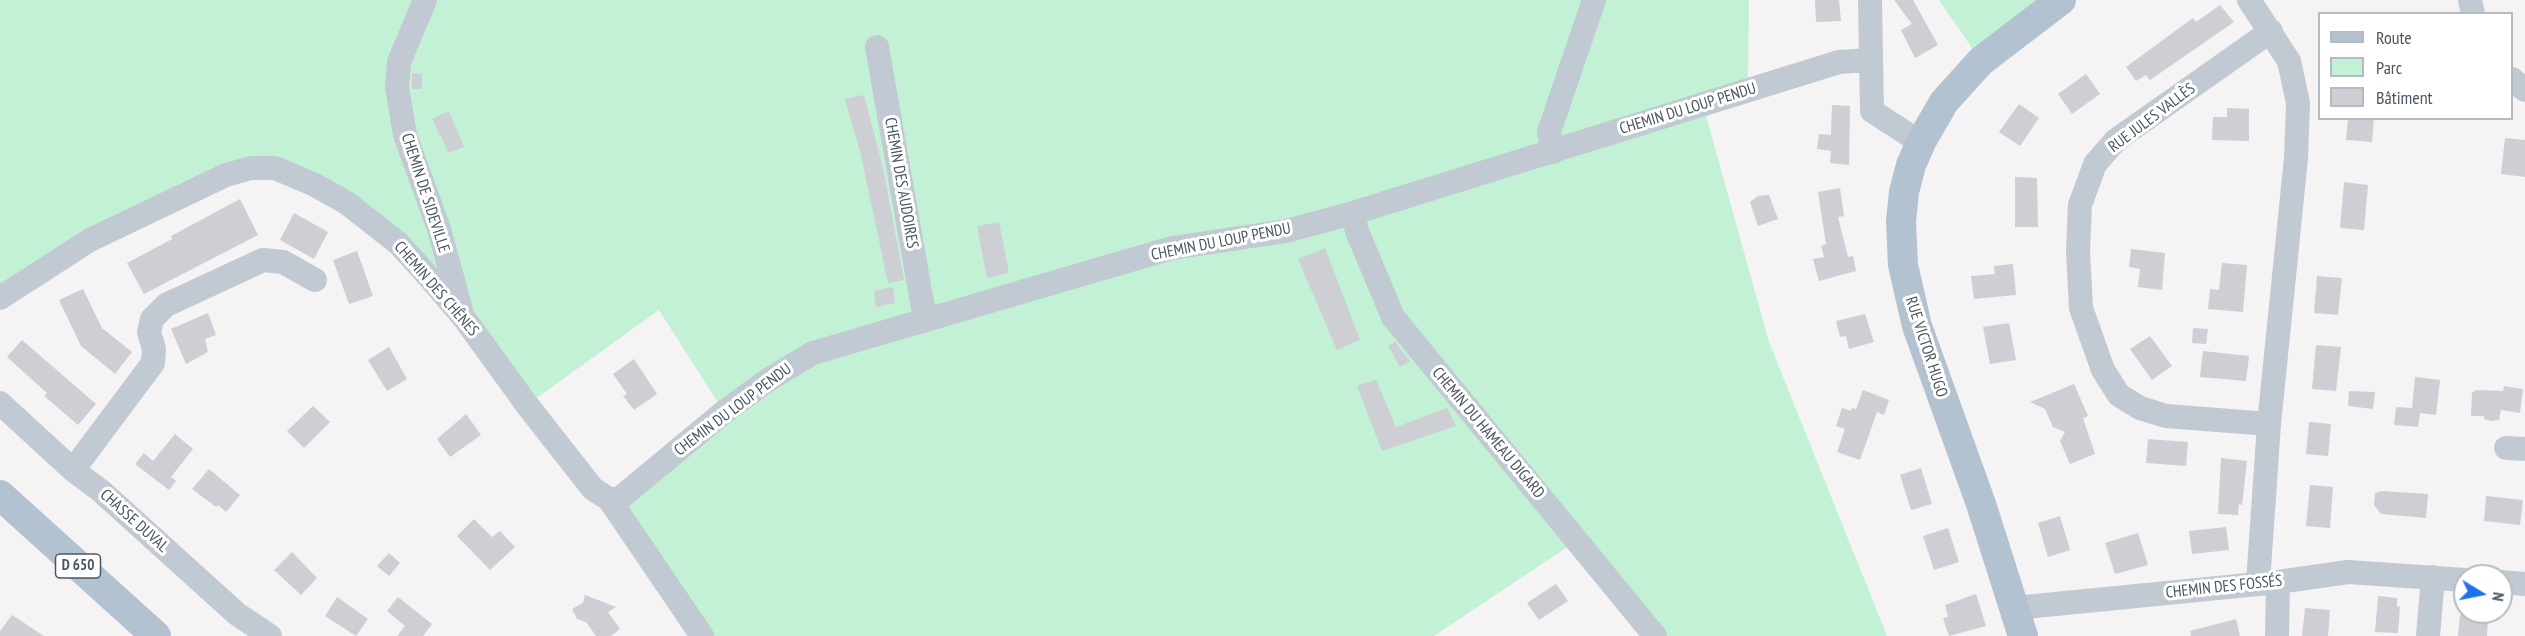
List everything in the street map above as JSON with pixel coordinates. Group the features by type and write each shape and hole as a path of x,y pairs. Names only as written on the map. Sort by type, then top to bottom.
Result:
{"main road":[{"name":"RUE VICTOR HUGO","path":"2019,622 1981,504 1917,326 1903,265 1901,222 1904,192 1910,169 1922,140 1944,102 1981,61 2061,0"},
{"name":"D 650","path":"0,495 156,636"}],"street":[{"name":"CHEMIN DE SIDEVILLE","path":"425,0 399,62 397,87 405,135 439,229 464,318"},
{"path":"1553,152 1549,132 1594,0"},
{"path":"1870,0 1872,111 1909,135 1922,140"},
{"path":"2249,0 2289,61 2298,104 2294,169 2269,424 2268,582 2277,636"},
{"name":"RUE JULES VALLÈS","path":"2269,424 2166,416 2140,408 2119,395 2103,370 2081,308 2078,251 2080,205 2095,164 2116,140 2271,31"},
{"name":"CHEMIN DES AUDOIRES","path":"877,47 924,319"},
{"name":"CHEMIN DU LOUP PENDU","path":"609,499 619,499 724,412 768,380 813,353 1172,248 1286,231 1353,213 1839,62 1871,60"},
{"path":"2513,81 2525,90"},
{"name":"CHEMIN DES CHÊNES","path":"0,298 90,240 215,180 251,168 275,168 315,185 347,203 398,243 464,318 526,405 586,480 601,496 609,499 702,636"},
{"name":"CHEMIN DU HAMEAU DIGARD","path":"1353,213 1357,231 1393,317 1655,636"},
{"path":"73,470 153,363 154,349 150,332 152,319 166,305 263,260 283,262 315,280"},
{"name":"CHASSE DUVAL","path":"0,402 73,470 101,490 237,614 270,636"},
{"name":"CHEMIN DES FOSSÉS","path":"2019,622 2268,582 2348,572 2453,579"},
{"path":"2428,636 2433,577"}],"green space":[{"path":"0,0 1749,0 1748,76 1752,90 1703,105 1769,342 1887,636 1655,636 1579,543 1566,548 1434,636 702,636 609,499 724,412 659,310 527,405 464,318 347,203 251,167 0,298"},
{"path":"1939,0 2061,0 1981,61"}],"building":[{"path":"1815,0 1839,0 1841,21 1816,22"},
{"path":"1894,0 1913,0 1938,45 1915,58 1901,30 1912,24"},
{"path":"2220,5 2234,22 2150,80 2146,75 2136,81 2126,67 2193,18 2196,22"},
{"path":"412,73 422,74 422,89 412,89"},
{"path":"2086,74 2100,94 2072,114 2058,94"},
{"path":"864,95 883,168 904,280 888,283 860,151 845,99"},
{"path":"2019,104 2039,118 2020,146 1999,132"},
{"path":"1832,105 1850,106 1849,165 1830,163 1831,151 1817,149 1819,134 1831,135"},
{"path":"2227,108 2249,109 2249,141 2212,140 2213,117 2227,117"},
{"path":"449,111 464,147 449,153 432,119"},
{"path":"2348,120 2374,120 2372,142 2346,140"},
{"path":"2505,138 2525,140 2525,177 2501,174"},
{"path":"2015,177 2037,178 2038,227 2015,227"},
{"path":"2344,182 2368,185 2364,230 2340,228"},
{"path":"1840,188 1844,216 1838,217 1848,257 1853,256 1856,271 1819,281 1813,259 1824,257 1821,246 1826,244 1818,192"},
{"path":"1769,195 1778,219 1758,226 1750,202 1758,196"},
{"path":"240,199 258,235 144,294 127,263 172,239 171,236"},
{"path":"294,213 328,232 314,259 280,240"},
{"path":"999,222 1009,273 987,278 977,226"},
{"path":"1325,248 1360,340 1337,350 1298,259"},
{"path":"2131,249 2165,253 2162,290 2138,287 2140,269 2129,267"},
{"path":"357,251 373,296 349,304 333,260"},
{"path":"2222,263 2247,265 2243,312 2208,309 2210,289 2219,290"},
{"path":"2013,264 2016,295 1974,299 1971,276 1995,274 1994,266"},
{"path":"2317,276 2342,278 2338,315 2314,313"},
{"path":"893,287 895,303 876,307 874,291"},
{"path":"83,289 102,328 132,352 115,374 81,346 59,300"},
{"path":"208,313 216,335 205,339 208,352 186,364 171,329"},
{"path":"1865,314 1874,342 1849,349 1846,336 1840,337 1836,321"},
{"path":"2009,323 2016,360 1990,364 1983,327"},
{"path":"2193,328 2208,329 2206,344 2192,343"},
{"path":"2150,336 2172,366 2152,380 2130,349"},
{"path":"22,340 96,404 78,425 44,396 47,393 7,357"},
{"path":"1395,342 1410,361 1400,367 1388,346"},
{"path":"2316,345 2341,347 2336,391 2312,389"},
{"path":"389,347 407,379 387,391 368,360"},
{"path":"2203,351 2249,356 2246,381 2200,377"},
{"path":"634,359 657,394 634,410 623,396 627,394 613,374"},
{"path":"2415,377 2440,380 2436,415 2420,413 2418,427 2394,425 2396,407 2412,408"},
{"path":"1376,380 1396,427 1447,408 1456,426 1382,451 1357,386"},
{"path":"2074,384 2088,416 2083,418 2095,454 2070,464 2060,441 2065,432 2053,427 2045,409 2030,402"},
{"path":"2504,386 2523,389 2520,413 2501,410 2499,420 2491,421 2484,419 2484,416 2471,416 2472,393 2476,390 2503,391"},
{"path":"1863,390 1889,400 1884,415 1877,412 1860,460 1837,452 1845,429 1836,426 1842,408 1851,411 1852,408 1856,409"},
{"path":"2349,391 2375,392 2373,409 2348,406"},
{"path":"313,406 330,422 304,448 287,431"},
{"path":"466,414 481,435 450,457 437,439"},
{"path":"2309,422 2331,424 2328,456 2306,454"},
{"path":"175,434 193,449 171,477 176,481 169,490 135,464 144,453 153,461"},
{"path":"2148,439 2188,442 2186,466 2146,463"},
{"path":"2221,458 2247,461 2242,505 2239,504 2238,515 2218,514"},
{"path":"1921,468 1932,504 1911,510 1900,475"},
{"path":"209,469 240,495 226,512 192,489"},
{"path":"2310,485 2333,487 2330,528 2306,526"},
{"path":"2381,491 2428,494 2426,518 2381,514 2374,505 2375,493"},
{"path":"2486,496 2523,500 2520,525 2484,521"},
{"path":"2060,516 2070,550 2048,557 2038,523"},
{"path":"474,519 492,537 500,531 515,547 490,570 457,536"},
{"path":"2226,527 2229,550 2192,554 2189,531"},
{"path":"1948,528 1959,562 1934,570 1923,536"},
{"path":"2138,533 2148,565 2115,574 2105,543"},
{"path":"292,552 317,578 301,595 274,570"},
{"path":"389,553 400,563 389,576 377,566"},
{"path":"1556,584 1568,601 1539,620 1527,603"},
{"path":"1976,594 1986,626 1949,636 1943,618 1948,617 1945,605"},
{"path":"585,595 616,607 608,612 620,629 611,636 596,636 586,622 577,619 572,609 583,603"},
{"path":"2378,596 2397,598 2397,606 2400,607 2398,633 2375,632"},
{"path":"337,597 368,619 356,636 325,616"},
{"path":"398,597 432,624 423,636 397,636 405,626 387,611"},
{"path":"2305,608 2330,610 2328,636 2302,636"},
{"path":"12,615 44,636 0,636 0,631"},
{"path":"2236,619 2240,636 2191,636 2190,631"},
{"path":"2459,624 2488,624 2487,636 2458,636"}]}
